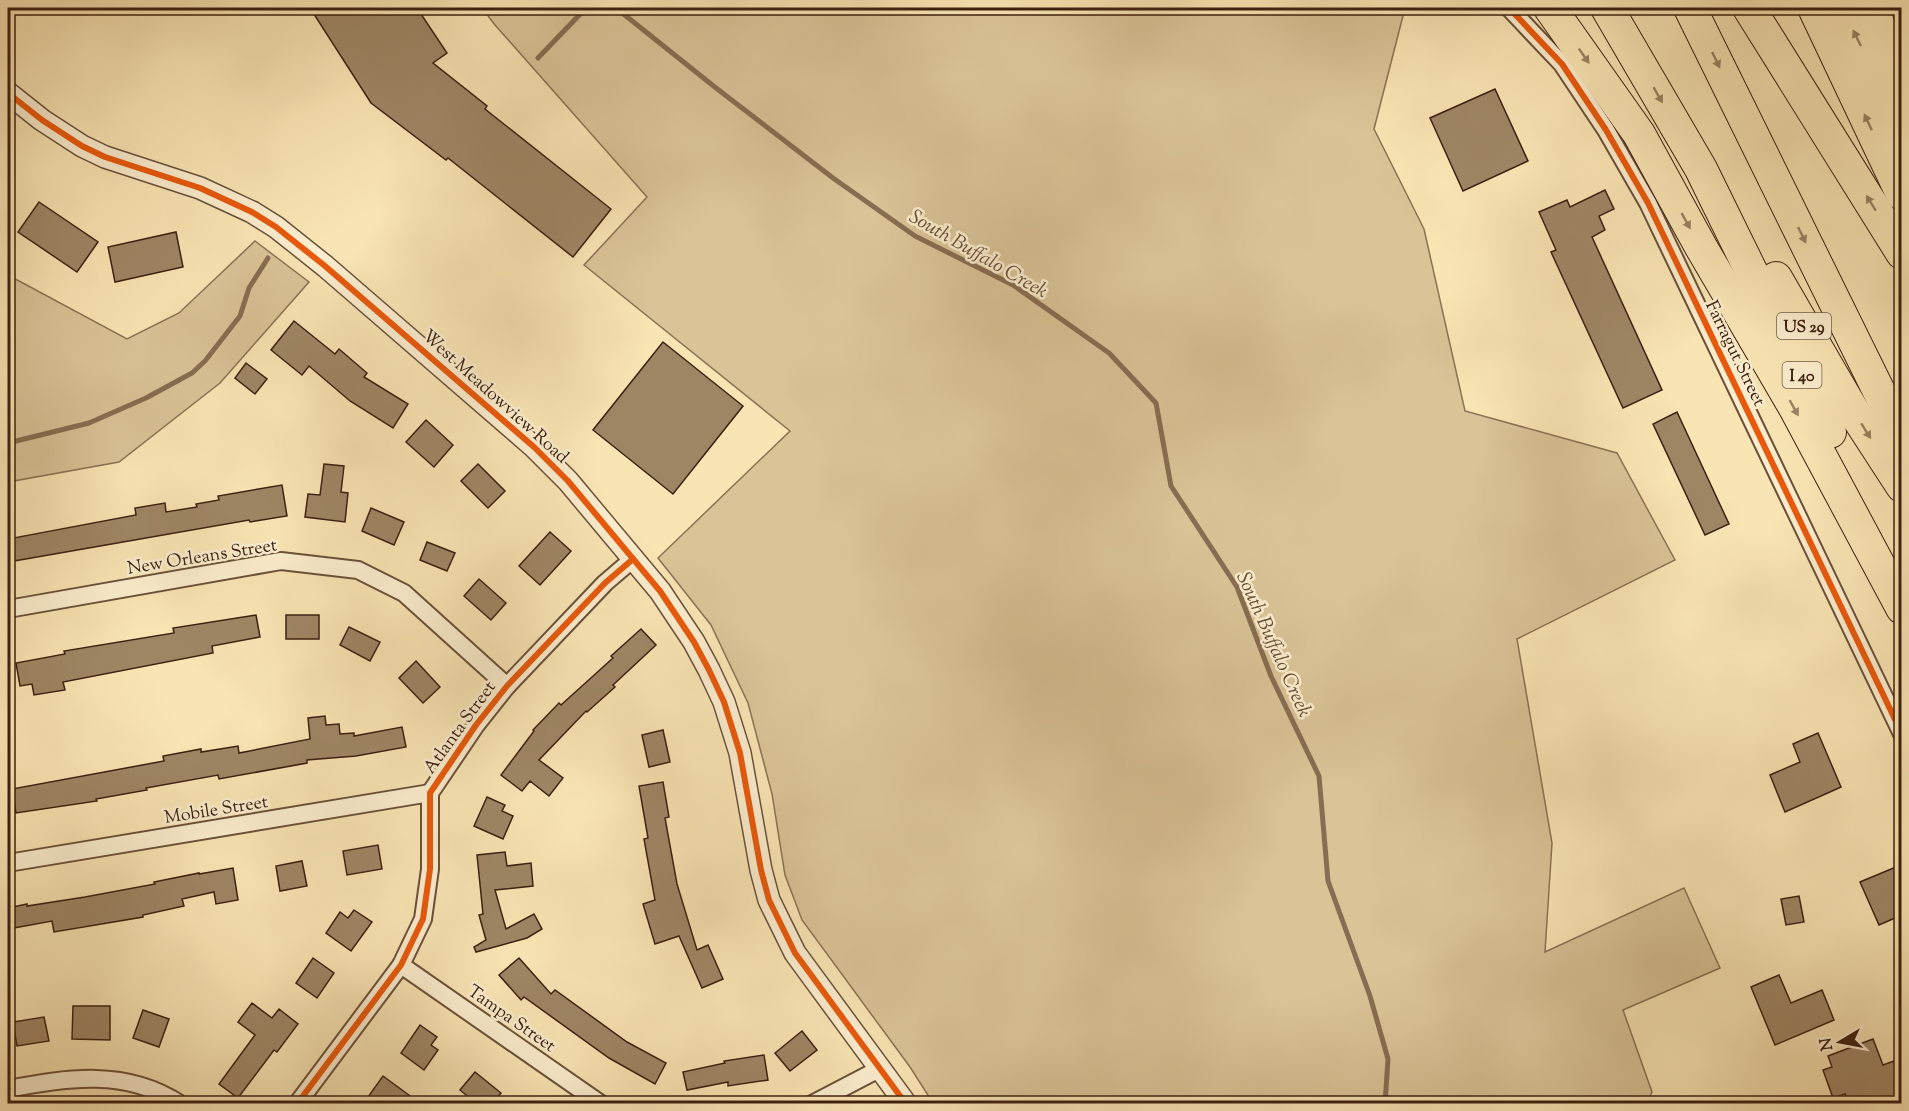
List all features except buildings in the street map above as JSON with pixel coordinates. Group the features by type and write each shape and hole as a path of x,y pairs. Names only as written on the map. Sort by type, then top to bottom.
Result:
{"highway":[{"path":"1550,8 1638,134 1795,408 1902,608"},
{"name":"I 40","path":"1608,8 1701,169 1902,582"},
{"path":"1690,8 1902,438"},
{"path":"1749,8 1902,253"},
{"path":"1814,8 1902,194"},
{"path":"1841,8 1902,128"},
{"path":"1873,8 1902,93"},
{"name":"US 29","path":"1701,169 1757,246 1852,409 1902,486"}],"street":[{"name":"Farragut Street","path":"1509,8 1562,64 1606,130 1648,203 1902,734"},
{"name":"West Meadowview Road","path":"8,93 49,125 82,146 105,157 200,188 252,212 276,227 325,266 534,447 568,481 678,616 710,670 732,725 745,772 761,870 769,900 795,953 906,1104"},
{"name":"Atlanta Street","path":"297,1104 401,965 423,919 430,869 430,793 476,725 507,686 605,583 633,559"},
{"name":"New Orleans Street","path":"8,609 281,561 358,570 404,593 507,686"},
{"name":"Mobile Street","path":"8,863 430,793"},
{"name":"Tampa Street","path":"401,965 601,1104"},
{"path":"812,1104 881,1068"},
{"path":"8,1089 65,1079 115,1080 162,1092 180,1104"}],"shaded area":[{"path":"482,8 1405,8 1374,129 1424,229 1465,411 1617,453 1675,560 1517,639 1552,843 1545,952 1684,888 1720,968 1623,1010 1652,1092 1647,1103 933,1103 910,1067 802,920 785,875 772,794 748,703 711,625 658,558 790,431 584,265 647,197"},
{"path":"255,241 309,282 220,383 119,462 8,482 8,275 127,339 179,313"}],"waterway":[{"path":"538,58 586,8"},
{"name":"South Buffalo Creek","path":"616,8 833,178 915,236 1013,285 1109,353 1156,403 1171,486 1237,587 1271,676 1319,776 1328,881 1370,996 1388,1059 1385,1104"},
{"path":"8,443 89,423 146,398 192,373 205,361 240,316 249,288 268,258"}],"cycle path":[{"path":"1509,8 1562,64 1606,130 1648,203 1902,734"},
{"path":"8,93 42,120 82,146 105,157 200,188 252,212 276,227 325,266 534,447 568,481 660,591 694,642 724,702 740,753 761,870 769,900 795,953 906,1104"},
{"path":"297,1104 401,965 423,919 430,869 430,793 476,725 507,686 605,583 633,559"}]}
